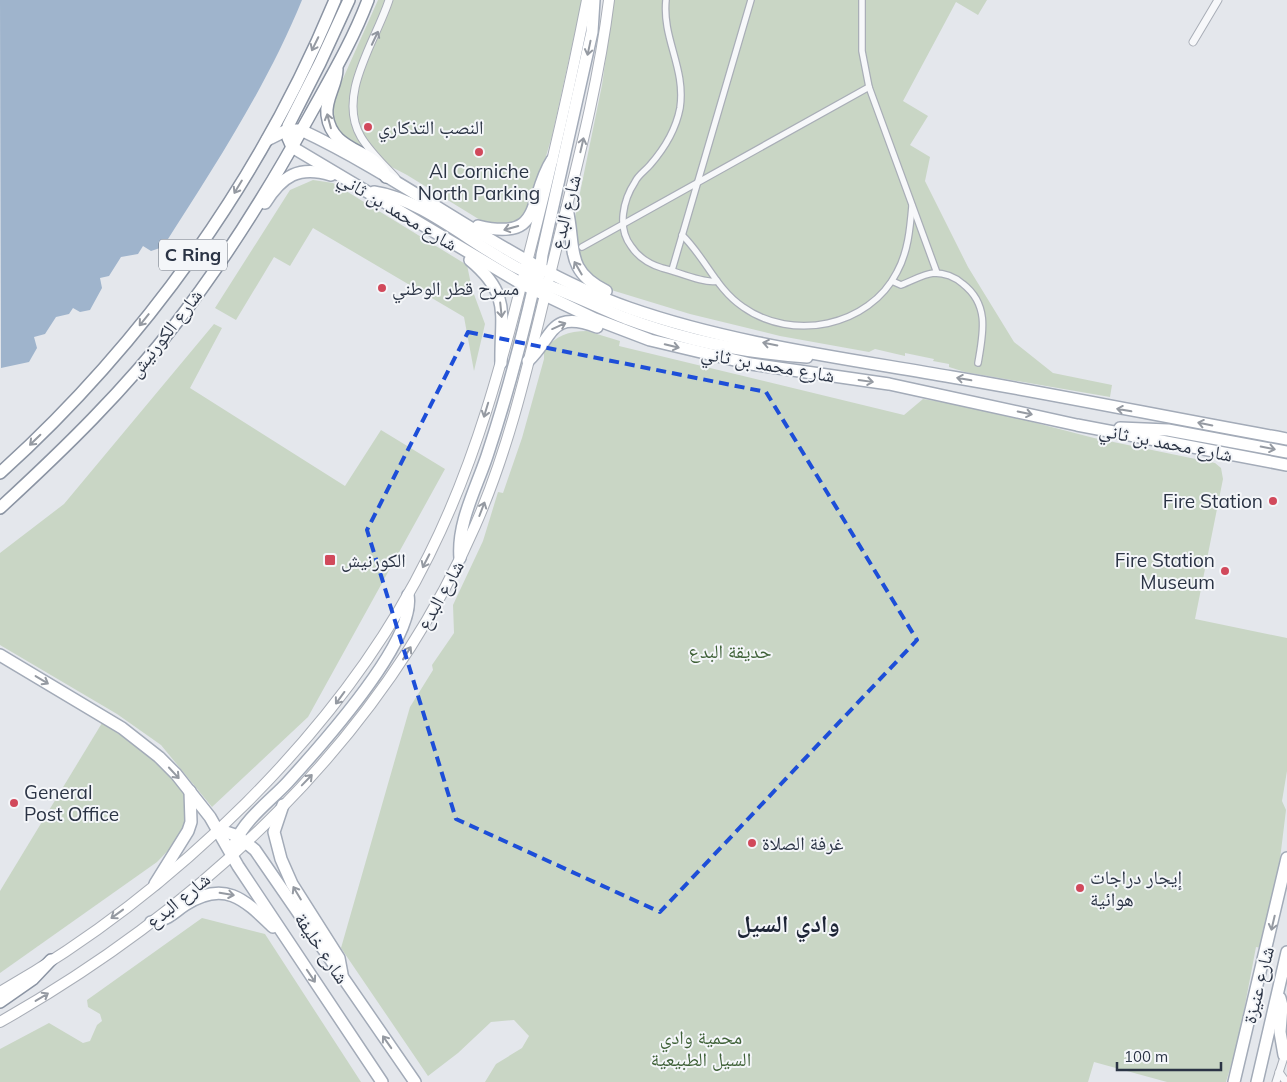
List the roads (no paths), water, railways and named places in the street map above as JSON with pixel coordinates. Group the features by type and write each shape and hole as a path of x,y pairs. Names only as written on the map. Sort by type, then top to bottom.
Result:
{"main road":[{"name":"شارع الكورنيش","path":"0,473 77,398 159,301 216,221 267,140 335,0"},
{"path":"292,146 287,130 349,0"},
{"name":"شارع الكورنيش","path":"0,508 67,445 129,380 178,321 245,224 302,130 337,65 368,0"},
{"name":"شارع البدع","path":"242,839 283,804 317,770 385,686 429,616 460,558 497,467 528,361 552,160 587,0"},
{"path":"460,558 459,545 464,518 487,454 537,279 592,32 594,0"},
{"name":"شارع البدع","path":"0,992 51,960 155,884 217,829 284,763 333,707 370,656 408,595 457,493 474,449 501,363 567,210 593,94 609,0"},
{"path":"337,65 337,79 327,112 330,127 345,145 379,165 386,177"},
{"name":"شارع محمد بن ثاني","path":"267,140 287,130 302,130 464,222 537,279 625,331 661,343 751,364 889,384 1098,429 1287,465"},
{"name":"شارع محمد بن ثاني","path":"292,146 454,245 537,279 693,327 834,356 1287,439"},
{"path":"464,222 500,230 514,228 522,224 534,208 542,179 552,160"},
{"path":"245,224 258,214 277,185 293,175 316,172 347,180"},
{"path":"367,191 387,194 416,207 537,279 626,318 700,341 766,354 807,358 834,356"},
{"path":"567,210 572,253 580,271 591,283 630,308"},
{"path":"454,245 483,272 497,291 502,316 501,363"},
{"path":"528,361 550,331 559,324 579,322 607,332 625,331"},
{"path":"1098,429 1137,428 1168,430 1287,452"},
{"path":"231,854 329,736 374,678 408,615 408,595"},
{"name":"شارع خليفة","path":"0,655 134,737 159,757 190,791 217,829 284,936 382,1082"},
{"path":"155,884 188,831 191,822 190,791"},
{"path":"283,804 274,832 281,859 292,884 339,958 344,981"},
{"name":"شارع خليفة","path":"217,829 242,839 255,850 415,1082"},
{"name":"شارع البدع","path":"0,1022 90,967 151,922 231,854"},
{"name":"شارع عنيزة","path":"1234,1082 1287,858"},
{"path":"151,922 166,919 186,904 202,896 227,893 245,900 284,936"},
{"name":"شارع عنيزة","path":"1257,1082 1287,952"},
{"path":"0,1002 33,979 51,960"},
{"path":"1278,993 1282,1006 1280,1027 1286,1051"}],"street":[{"name":"شارع محمد بن ثاني","path":"389,0 354,87 352,102 354,118 364,142 406,188"},
{"path":"666,0 667,30 678,62 681,80 680,110 674,129 664,148 637,178 630,189 623,224 625,236 638,255 650,263 706,281 717,281"},
{"path":"672,270 751,0"},
{"path":"862,0 861,46 869,87 938,273"},
{"path":"1192,42 1218,0"},
{"path":"582,247 869,87"},
{"path":"682,235 701,256 730,297 752,313 779,323 807,326 826,324 853,314 875,300 892,281 907,247 912,206"},
{"path":"892,281 901,284 938,273 948,275 961,282 979,303 984,322 978,363"},
{"path":"1276,1082 1286,1051"},
{"path":"1280,1072 1286,1082"}],"water":[{"path":"0,0 302,0 288,33 256,96 163,247 151,251 143,246 138,254 121,257 109,276 100,278 102,288 90,310 80,312 73,308 69,314 56,317 45,334 34,337 37,348 29,362 1,368"}],"place":[{"name":"النصب التذكاري","path":"368,127"},
{"name":"Al Corniche North Parking","path":"479,152"},
{"name":"مسرح قطر الوطني","path":"382,288"},
{"name":"Fire Station","path":"1273,501"},
{"name":"الكورنيش","path":"330,560"},
{"name":"Fire Station Museum","path":"1225,571"},
{"name":"General Post Office","path":"14,803"},
{"name":"غرفة الصلاة","path":"752,843"},
{"name":"إيجار دراجات هوائية","path":"1080,888"}],"district":[{"name":"وادي السيل","path":"788,924"}],"park label":[{"name":"حديقة البدع","path":"730,651"},
{"name":"محمية وادي السيل الطبيعية","path":"701,1048"}]}
